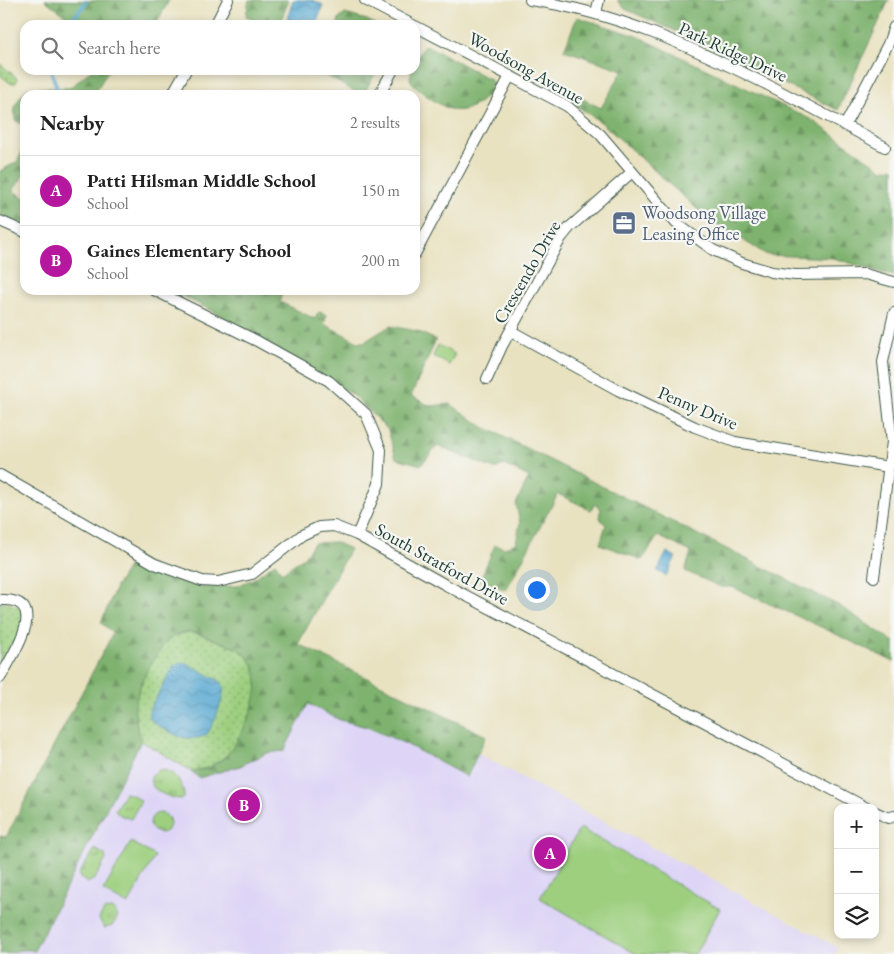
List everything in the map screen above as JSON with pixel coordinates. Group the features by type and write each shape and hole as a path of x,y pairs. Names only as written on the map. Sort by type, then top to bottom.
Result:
{"street":[{"path":"218,20 228,0"},
{"name":"Woodsong Avenue","path":"365,0 402,20"},
{"name":"Park Ridge Drive","path":"530,0 596,13 680,43 885,146"},
{"path":"596,13 599,0"},
{"path":"845,125 888,44 894,27"},
{"name":"Woodsong Avenue","path":"420,30 567,106 586,120 676,223 713,250 742,263 780,273 795,275 865,274 894,282"},
{"path":"175,90 183,75"},
{"path":"382,90 390,75"},
{"path":"420,245 510,76"},
{"name":"Crescendo Drive","path":"487,379 553,252 570,226 632,172"},
{"path":"0,221 20,230"},
{"path":"164,295 257,341 329,381 366,414 381,450 379,484 356,535"},
{"path":"874,577 892,442 883,362 894,313"},
{"name":"Penny Drive","path":"511,331 618,390 695,427 735,442 889,467"},
{"name":"South Stratford Drive","path":"0,476 67,512 155,564 202,581 218,582 252,574 302,535 319,527 334,526 356,535 444,584 859,804"},
{"path":"0,600 10,599 18,601 26,610 28,621 0,678"},
{"path":"879,814 889,818 894,816"}],"shaded area":[{"path":"149,575 839,948 834,954 0,954"}],"green space":[{"path":"45,0 169,0 159,20 71,20"},
{"path":"249,0 289,0 281,20 255,20 246,16"},
{"path":"617,0 889,0 838,110 673,30 625,9"},
{"path":"345,14 367,20 339,20"},
{"path":"577,17 637,36 812,120 883,170 894,167 894,276 833,258 767,255 707,218 602,123 565,98 569,92 601,108 623,70 564,50"},
{"path":"428,46 491,80 489,92 485,98 473,106 459,111 436,102 422,92 410,78 411,75 420,75 420,53 423,47"},
{"path":"0,64 16,77 16,83 10,83 0,75"},
{"path":"85,75 106,75 96,90 26,90 28,88 70,88"},
{"path":"326,75 374,75 366,90 352,90"},
{"path":"20,98 20,124 15,120 14,115 15,106"},
{"path":"20,156 20,180 13,191 20,195 20,223 0,215 0,171 17,162"},
{"path":"181,295 281,295 280,302 315,319 320,312 327,315 324,324 358,342 364,342 390,326 417,331 436,340 411,396 430,406 450,404 484,427 838,605 894,642 894,662 732,587 721,587 685,571 691,552 658,536 642,560 600,544 606,525 600,518 601,509 595,504 591,510 558,494 506,590 480,580 495,545 505,548 516,543 520,523 516,504 529,477 504,465 494,469 437,446 421,465 396,458 388,430 352,394 217,313"},
{"path":"438,345 455,354 449,365 433,356"},
{"path":"335,542 350,549 298,644 486,736 467,777 406,744 367,727 340,720 308,704 284,751 267,753 240,766 199,778 191,771 207,769 215,765 221,761 238,740 252,709 257,678 250,660 236,648 197,633 187,632 178,634 163,646 144,677 135,707 141,741 34,951 21,950 0,954 0,836 6,837 113,633 101,623 116,587 135,556 171,577 200,587 237,586 253,579 275,563 282,573 305,556 314,543"},
{"path":"4,602 21,608 23,626 0,669 0,604"},
{"path":"192,632 207,636 242,651 254,664 258,680 255,700 238,741 226,756 208,768 191,771 141,741 134,710 141,684 162,646 176,636"},
{"path":"162,769 173,774 178,780 183,789 184,798 171,797 157,790 152,785 150,780 153,774"},
{"path":"125,793 141,801 131,819 120,815 115,810"},
{"path":"160,813 167,816 170,823 167,830 160,833 153,830 150,823 153,816"},
{"path":"580,828 720,909 695,954 636,954 540,898"},
{"path":"131,842 155,856 128,905 103,891"},
{"path":"95,849 105,855 106,859 95,879 87,883 79,877 80,872"},
{"path":"104,910 115,910 117,919 112,926 104,928 99,919"}],"water":[{"path":"293,0 312,0 323,5 318,20 287,20"},
{"path":"667,552 676,557 666,576 657,571"},
{"path":"179,663 186,663 218,680 223,685 221,703 210,730 207,734 200,737 186,738 177,735 156,724 149,717 150,708 174,666"}],"waterway":[{"path":"72,20 86,2"},
{"path":"53,75 57,90"}],"place":[{"name":"Woodsong Village Leasing Office","path":"624,223"},
{"name":"Gaines Elementary School","path":"244,805"},
{"name":"Patti Hilsman Middle School","path":"550,853"}]}
